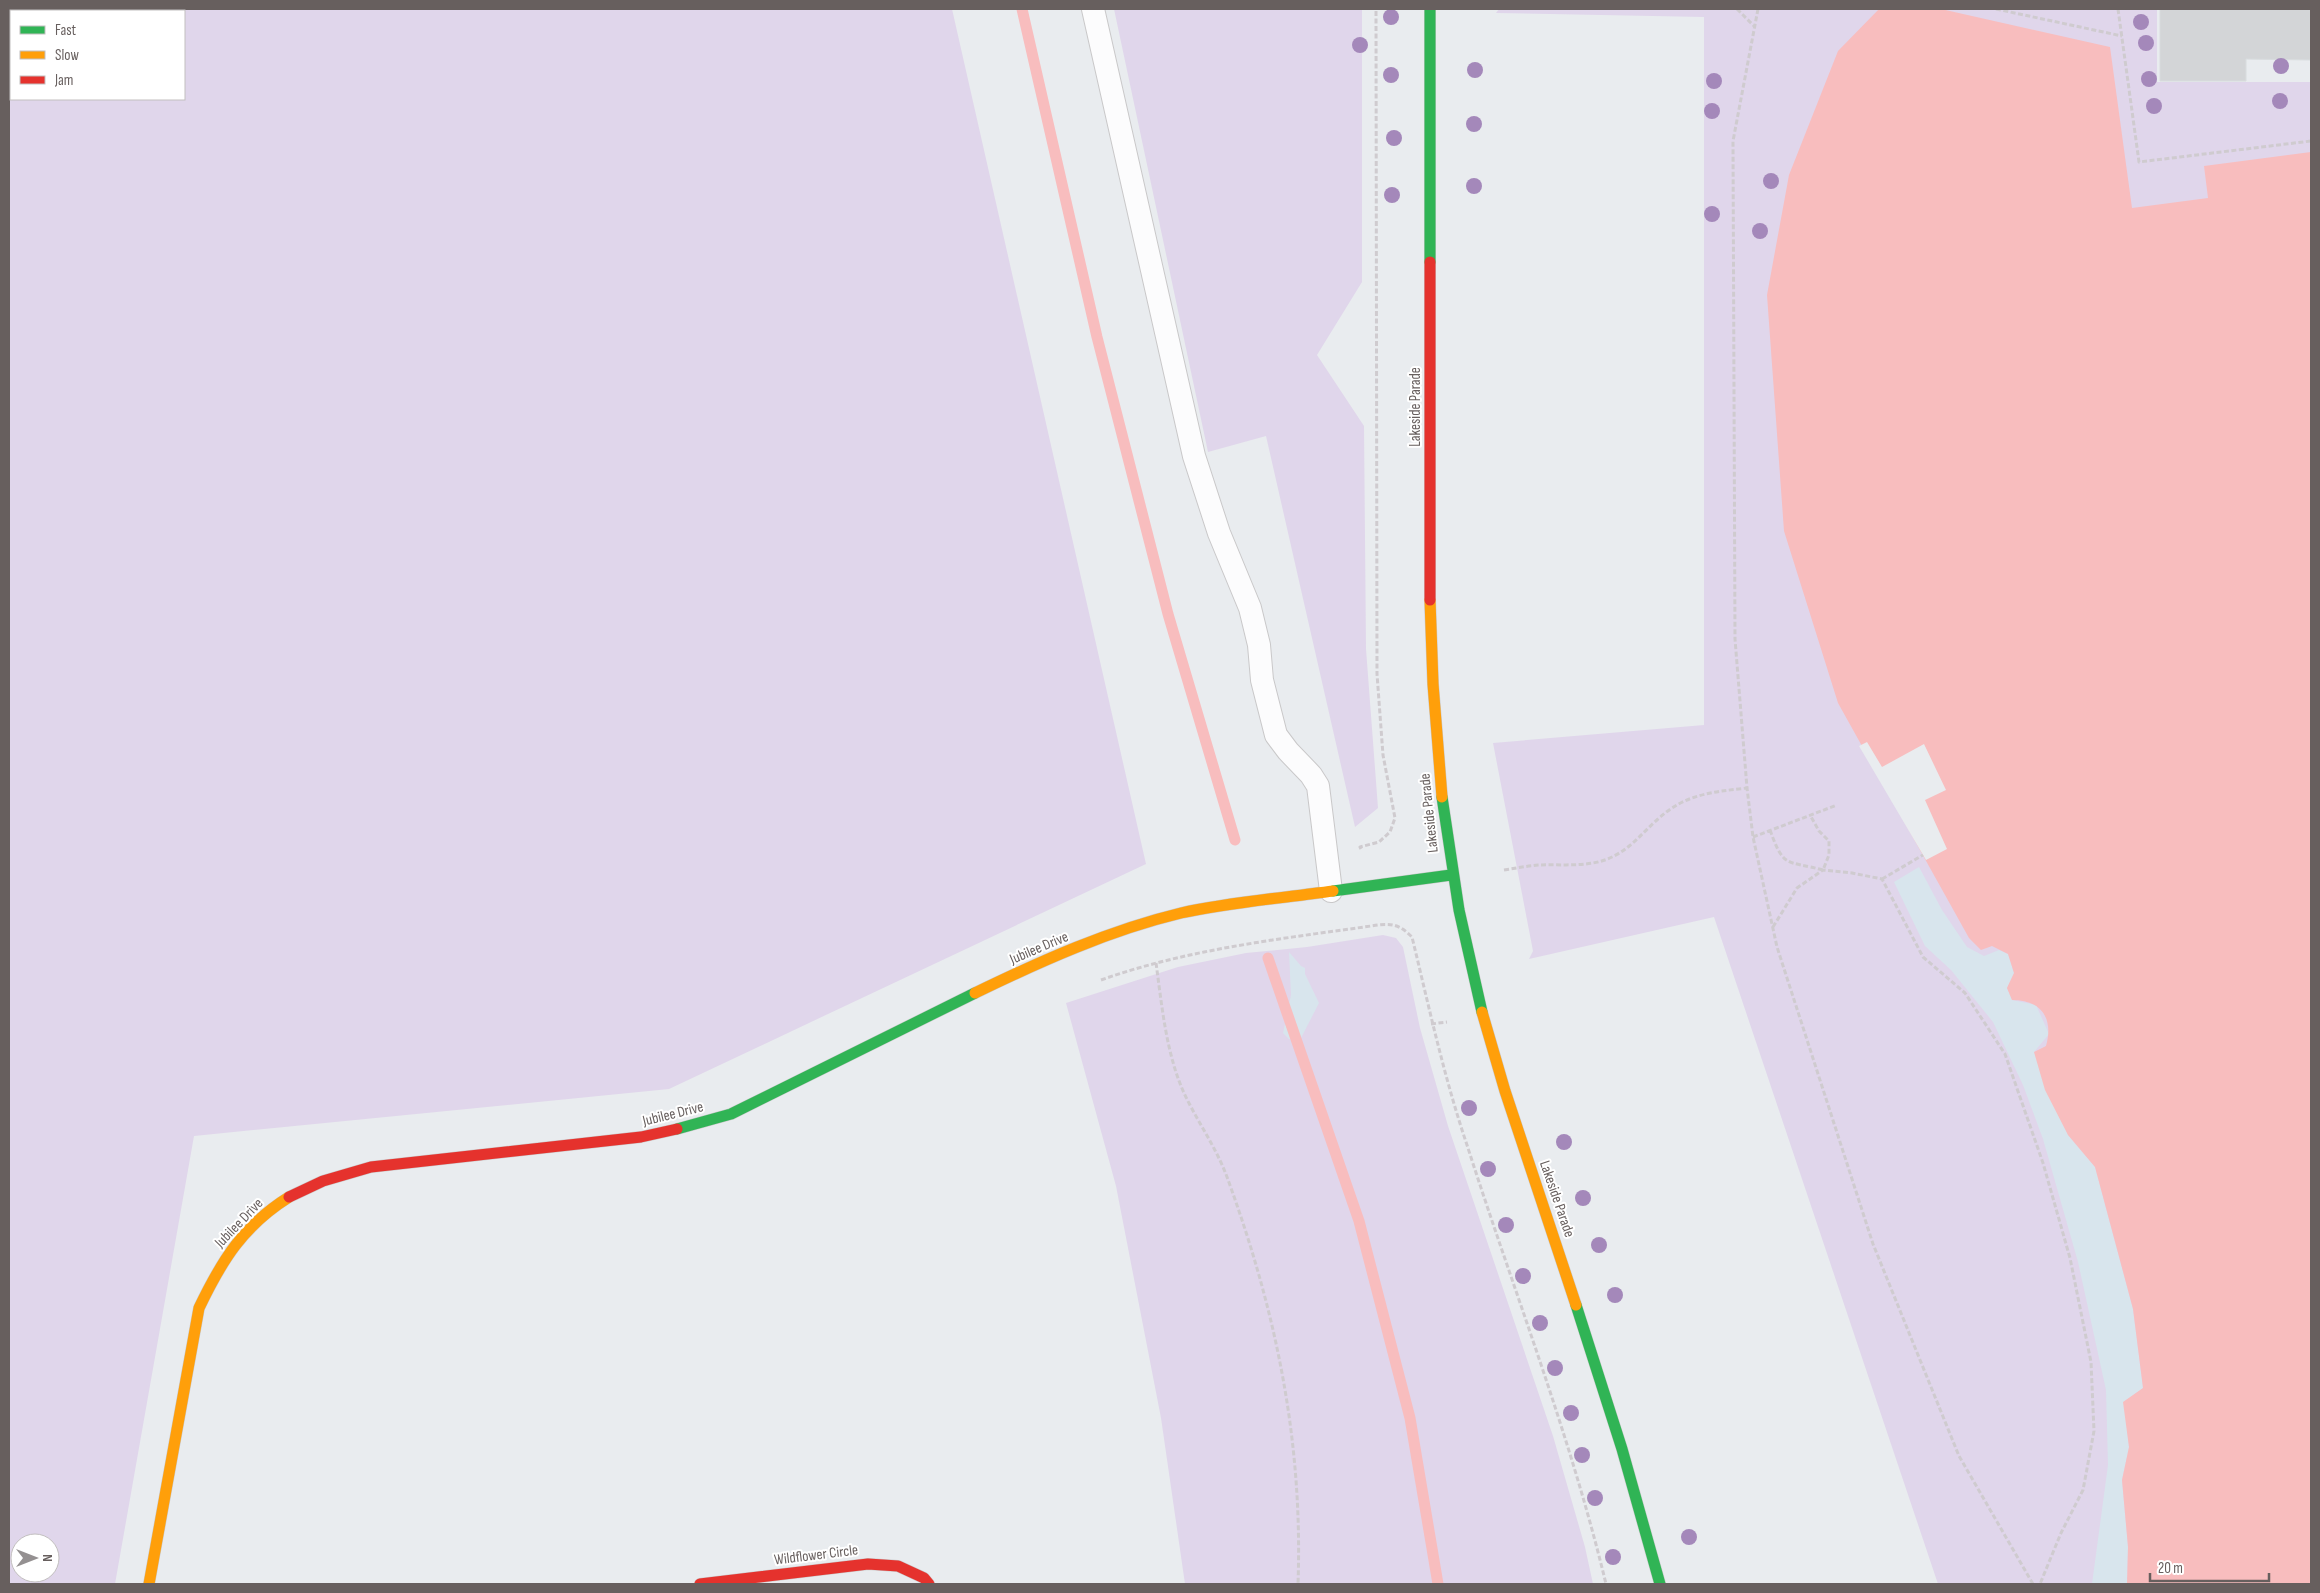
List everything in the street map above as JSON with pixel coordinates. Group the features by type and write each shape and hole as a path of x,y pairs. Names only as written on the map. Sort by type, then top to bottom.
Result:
{"street":[{"name":"Lakeside Parade","path":"1430,9 1432,660 1439,771 1451,874 1468,957 1506,1095 1603,1385 1641,1509 1660,1584"},
{"name":"Jubilee Drive","path":"149,1584 199,1308 216,1271 240,1239 263,1216 296,1193 329,1178 371,1167 641,1137 688,1128 731,1114 1014,974 1070,950 1128,929 1182,914 1451,874"},
{"name":"Wildflower Circle","path":"700,1584 868,1564 898,1566 924,1578 929,1584"}],"lane":[{"path":"1093,9 1194,456 1218,533 1250,608 1259,645 1262,680 1276,735 1288,751 1311,775 1318,786 1332,891"}],"path":[{"path":"1361,855 1360,847 1380,842 1390,832 1395,818 1383,755 1377,674 1376,9"},
{"path":"1738,9 1754,26"},
{"path":"1758,9 1733,141 1735,639 1746,788 1753,837 1777,948 1873,1244 1959,1456 2033,1584"},
{"path":"1996,9 2122,36"},
{"path":"2118,9 2139,162 2311,141"},
{"path":"1504,870 1536,865 1586,864 1613,857 1632,844 1659,818 1698,794 1746,788"},
{"path":"1753,837 1836,805"},
{"path":"1773,928 1797,888 1823,870 1829,855 1829,841 1819,831 1810,815"},
{"path":"1770,830 1779,855 1789,863 1882,880 1922,855"},
{"path":"1882,880 1923,957 1965,993 2005,1054 2043,1163 2070,1258 2091,1362 2094,1431 2083,1490 2061,1533 2040,1584"},
{"path":"1101,980 1156,963 1229,946 1389,923 1403,928 1412,937 1431,1024 1466,1144 1536,1347 1577,1475 1606,1584"},
{"path":"1156,963 1174,1062 1184,1092 1226,1174 1245,1228 1276,1338 1292,1440 1297,1493 1298,1584"},
{"path":"1431,1024 1447,1022"}],"shaded area":[{"path":"9,9 952,9 1146,864 669,1089 194,1136 115,1584 9,1584"},
{"path":"1114,9 1362,9 1362,282 1317,355 1364,426 1366,649 1378,808 1355,827 1266,436 1208,452"},
{"path":"1499,9 2157,9 2157,82 2311,82 2311,1584 1938,1584 1714,917 1529,959 1533,951 1493,743 1704,725 1704,17 1496,13"},
{"path":"1879,9 1941,9 2110,47 2132,208 2208,198 2204,166 2311,152 2311,1584 2127,1584 2128,1547 2122,1480 2129,1447 2123,1402 2143,1388 2133,1309 2095,1167 2068,1135 2045,1090 2034,1052 2046,1046 2048,1027 2043,1012 2031,1003 2012,1000 2007,988 2014,973 2008,954 1992,946 1981,950 1969,938 1838,703 1784,531 1767,295 1789,175 1838,51"},
{"path":"1383,935 1396,938 1403,947 1420,1028 1448,1126 1553,1436 1585,1547 1593,1584 1185,1584 1161,1418 1116,1186 1066,1003 1178,967 1246,953 1307,947"}],"sand":[{"path":"1919,867 1942,910 1967,947 1984,956 1999,950 2008,954 2014,973 2007,988 2012,1000 2036,1005 2049,1034 2034,1052 2068,1135 2095,1167 2133,1309 2143,1388 2124,1402 2129,1447 2122,1480 2128,1547 2127,1584 2092,1584 2108,1465 2106,1390 2078,1262 2043,1139 2023,1085 1993,1022 1951,970 1925,946 1894,882"},
{"path":"1289,952 1305,968 1305,974 1319,1003 1301,1038 1289,1039 1283,1033 1291,995"}],"pier":[{"path":"1867,742 1882,767 1924,744 1946,790 1925,800 1947,849 1926,860 1859,746"}],"building":[{"path":"2160,9 2311,9 2311,60 2246,59 2246,81 2160,81"}],"waterway":[{"path":"1022,9 1097,337 1168,614 1235,840"},
{"path":"1268,958 1359,1221 1410,1418 1438,1584"}],"traffic: fast":[{"path":"1430,9 1430,262"},
{"path":"1442,797 1459,910 1482,1012"},
{"path":"1333,891 1451,875"},
{"path":"677,1129 731,1114 975,993"},
{"path":"1576,1305 1622,1449 1660,1584"}],"traffic: slow":[{"path":"1430,600 1433,684 1442,797"},
{"path":"975,993 1076,947 1154,920 1219,906 1333,891"},
{"path":"1482,1012 1505,1091 1576,1305"},
{"path":"149,1584 199,1308 216,1274 235,1245 259,1220 289,1197"}],"traffic: jam":[{"path":"1430,262 1430,600"},
{"path":"289,1197 323,1181 371,1167 641,1137 677,1129"},
{"path":"700,1584 868,1564 898,1566 924,1578 929,1584"}]}
